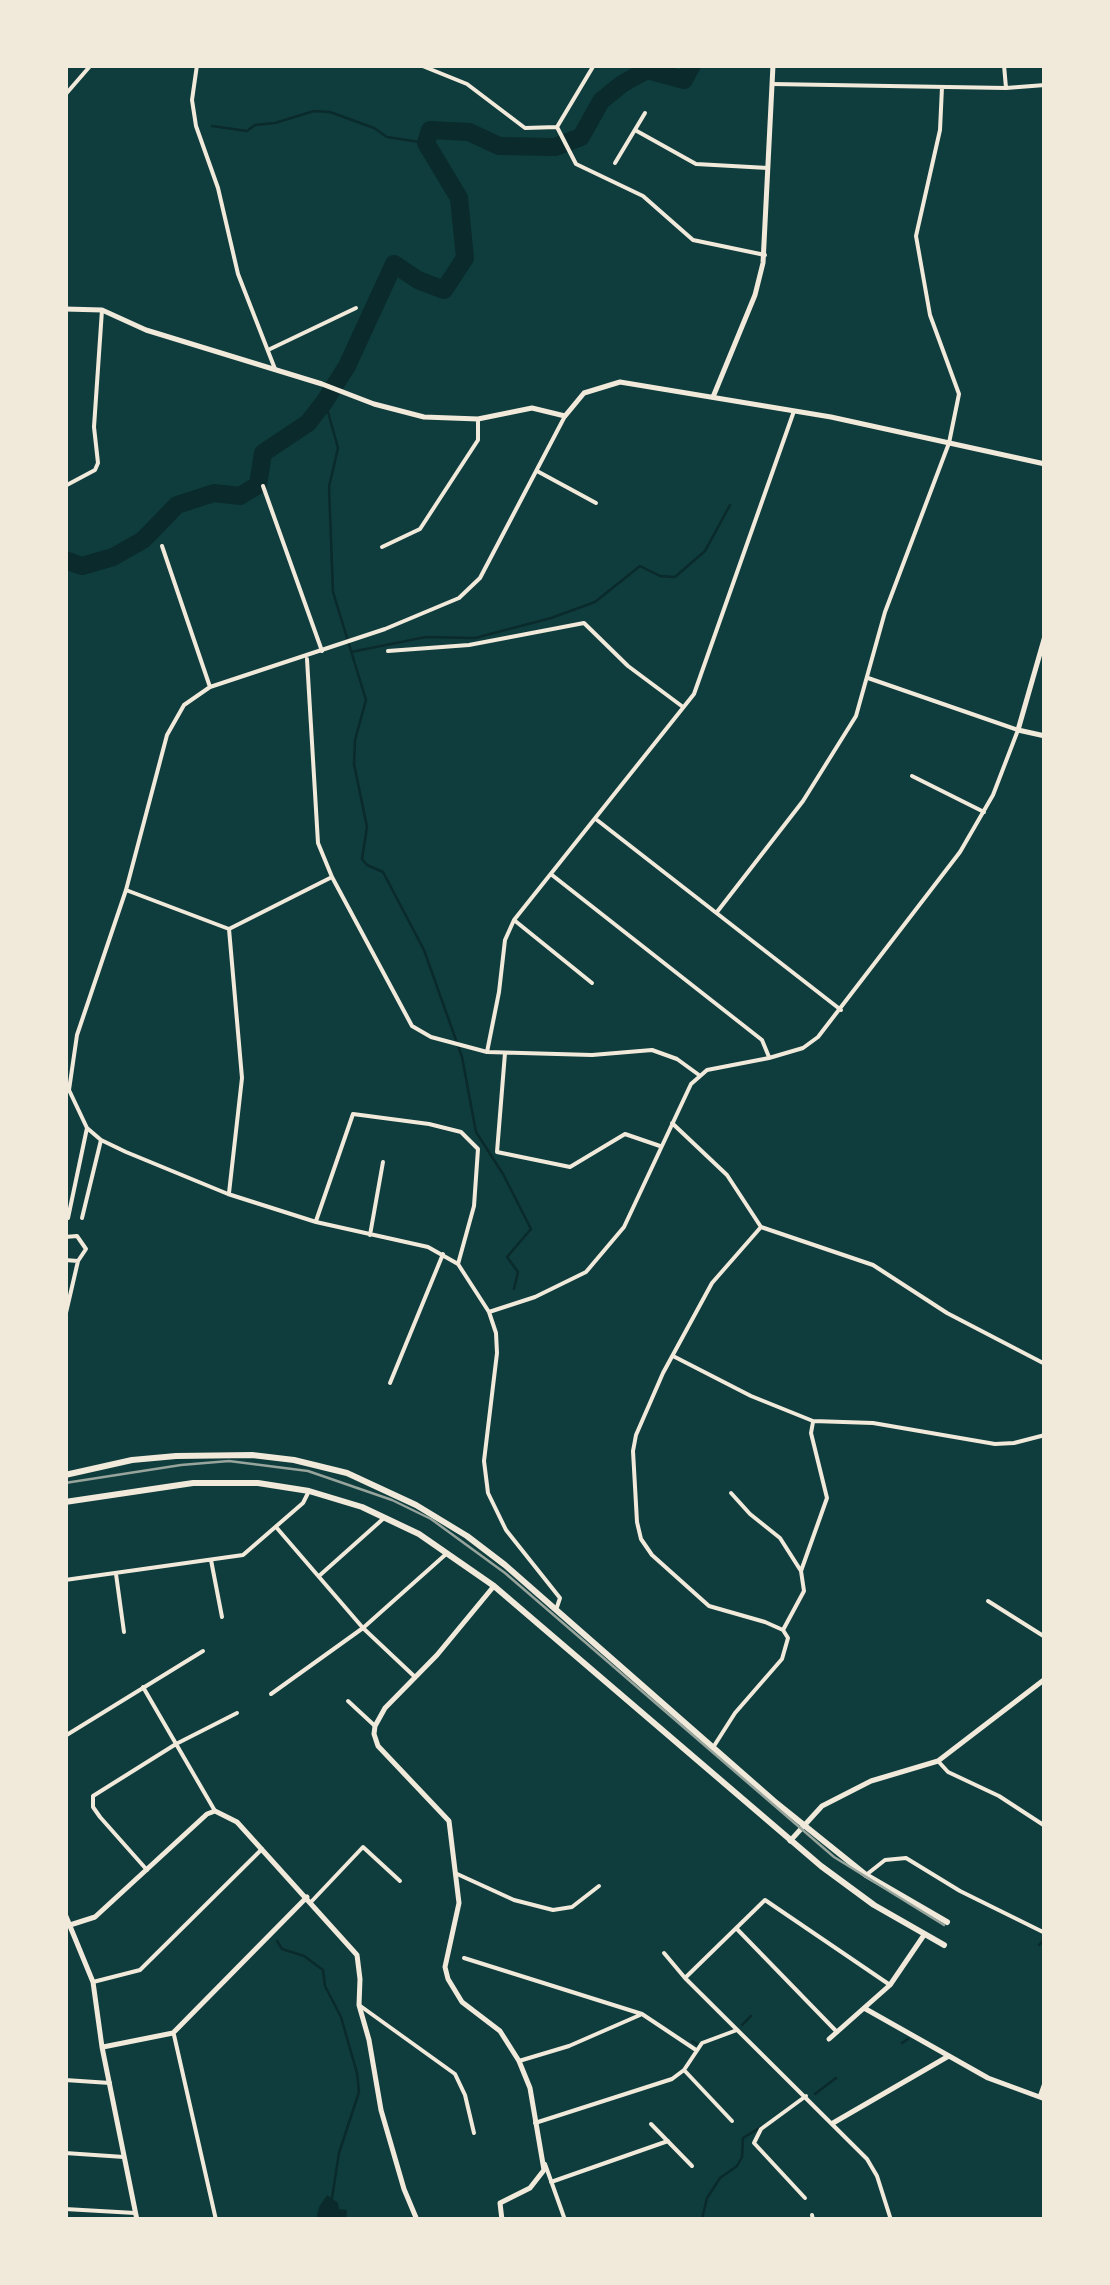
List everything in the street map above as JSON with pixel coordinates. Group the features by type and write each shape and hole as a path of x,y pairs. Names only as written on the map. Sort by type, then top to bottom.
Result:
{"main road":[{"path":"65,1475 132,1460 252,1455 319,1465 384,1489 457,1530 866,1875 948,1922"},
{"path":"65,1502 193,1483 258,1483 309,1491 384,1518 449,1552 494,1586 790,1841 863,1897 944,1945"}],"street":[{"path":"65,95 91,65"},
{"path":"196,65 192,90 196,126 218,188 238,274 275,369"},
{"path":"420,65 467,84 525,128 557,127"},
{"path":"557,127 594,65"},
{"path":"713,398 755,295 765,255 773,65"},
{"path":"1004,65 1006,88"},
{"path":"772,84 1006,88 1045,85"},
{"path":"717,912 802,801 856,716 885,612 949,443 959,394 930,316 916,236 940,130 942,87"},
{"path":"615,163 645,112"},
{"path":"557,127 576,164 648,200 693,240 765,255"},
{"path":"635,130 696,164 768,168"},
{"path":"65,308 102,310 146,330 424,418 478,418 532,408 566,416"},
{"path":"268,350 356,308"},
{"path":"65,486 95,470 98,464 94,426 102,310"},
{"path":"556,1610 560,1598 506,1530 493,1508 484,1477 498,1353 489,1312 458,1264 428,1247 316,1222 228,1194 101,1140 87,1128 69,1090 77,1034 126,890 167,734 184,704 210,687 307,657 452,603 480,578 566,416 584,394 620,382 794,411 1045,464"},
{"path":"488,1052 505,940 514,920 694,694 794,411"},
{"path":"382,546 420,528 478,440 478,418"},
{"path":"538,471 596,503"},
{"path":"264,486 322,651"},
{"path":"162,546 210,687"},
{"path":"388,651 470,644 584,623 628,666 683,707"},
{"path":"489,1312 572,1282 586,1272 624,1227 690,1084 699,1075 770,1058 810,1043 841,1010 960,852 984,812 1018,730 1045,636"},
{"path":"307,657 318,843 406,1019 431,1037 488,1052 592,1055 652,1050 678,1059 699,1075"},
{"path":"868,678 1045,736"},
{"path":"912,776 984,812"},
{"path":"596,819 841,1010"},
{"path":"552,875 762,1040 770,1058"},
{"path":"126,890 229,929 332,877"},
{"path":"514,920 592,983"},
{"path":"228,1194 242,1078 229,929"},
{"path":"505,1054 497,1152 570,1167 625,1134 660,1146"},
{"path":"316,1222 352,1114 461,1132 478,1150 474,1206 458,1264"},
{"path":"672,1122 727,1175 760,1227 873,1264 946,1314 1045,1364"},
{"path":"68,1218 87,1128"},
{"path":"82,1218 101,1140"},
{"path":"370,1234 383,1162"},
{"path":"77,1171 92,1175"},
{"path":"713,1748 735,1713 782,1659 788,1638 783,1630 709,1606 652,1555 640,1539 636,1522 633,1451 636,1434 712,1283 760,1227"},
{"path":"65,1317 78,1260 85,1253 80,1230"},
{"path":"65,1234 84,1241"},
{"path":"390,1384 442,1254"},
{"path":"65,1260 78,1260"},
{"path":"673,1356 751,1396 813,1421 873,1423 994,1444 1014,1444 1045,1435"},
{"path":"801,1570 827,1498 811,1434 813,1421"},
{"path":"65,1580 244,1555 303,1503 309,1491"},
{"path":"731,1494 780,1538 801,1570 804,1591 783,1630"},
{"path":"319,1576 384,1518"},
{"path":"276,1527 363,1628 415,1677"},
{"path":"271,1694 363,1628 449,1552"},
{"path":"212,1560 222,1617"},
{"path":"116,1574 124,1632"},
{"path":"374,1726 494,1586"},
{"path":"988,1601 1045,1638"},
{"path":"65,1736 202,1651"},
{"path":"790,1841 822,1806 849,1791 938,1761 1044,1682"},
{"path":"143,1688 215,1811 236,1822 356,1954 359,2005 381,2110 404,2189 418,2220"},
{"path":"348,1701 374,1726 378,1746 449,1821 459,1904 444,1966 448,1980 462,2002 500,2031 519,2060 530,2088 545,2164 566,2220"},
{"path":"147,1870 100,1817 92,1801 97,1792 236,1713"},
{"path":"938,1761 948,1772 1000,1796 1045,1826"},
{"path":"70,1925 95,1917 206,1814 215,1811"},
{"path":"102,2047 174,2033 362,1847 400,1881"},
{"path":"92,1982 140,1970 262,1850"},
{"path":"866,1875 885,1860 906,1858 960,1891 1045,1933"},
{"path":"455,1873 514,1900 553,1910 572,1907 599,1886"},
{"path":"684,1978 765,1900 890,1985"},
{"path":"65,1914 92,1982 136,2217 65,2210"},
{"path":"736,1928 837,2032"},
{"path":"829,2039 890,1985 924,1935"},
{"path":"664,1953 684,1978 833,2122 872,2166 891,2220"},
{"path":"464,1958 642,2014 696,2050"},
{"path":"359,2005 455,2074 465,2094 474,2133"},
{"path":"864,2008 988,2078 1042,2098 1045,2083"},
{"path":"519,2060 582,2042 642,2014"},
{"path":"535,2123 672,2080 684,2070 696,2050 737,2030"},
{"path":"174,2033 216,2220"},
{"path":"833,2122 948,2056"},
{"path":"684,2070 732,2121"},
{"path":"65,2080 111,2083"},
{"path":"805,2198 754,2142 761,2129 806,2096"},
{"path":"651,2124 692,2166"},
{"path":"551,2182 668,2141"},
{"path":"65,2153 124,2158"},
{"path":"502,2220 500,2203 530,2188 545,2164"}],"water":[{"path":"327,2195 338,2203 339,2209 347,2210 346,2220 316,2220"}],"waterway":[{"path":"65,560 82,566 113,557 143,540 177,505 214,493 240,496 258,485 263,453 308,423 347,366 394,264 418,280 444,290 465,258 459,198 426,143 430,130 469,132 499,146 555,147 581,137 601,101 622,84 647,70 684,80 692,65"},
{"path":"212,126 247,131 255,125 314,111 330,112 374,128 387,137 426,143"},
{"path":"325,401 338,448 329,487 333,592 366,700 355,740 354,764 367,827 362,859 383,872 424,950 462,1057 476,1132 531,1229 507,1257 518,1272 514,1289"},
{"path":"351,652 426,637 475,638 551,618 595,602 640,566 660,576 675,577 705,551 730,505"},
{"path":"1039,1945 1045,1939"},
{"path":"277,1941 282,1949 304,1956 323,1970 325,1986 341,2017 357,2073 359,2092 339,2153 332,2198"},
{"path":"742,2025 751,2016"},
{"path":"902,2043 908,2039"},
{"path":"692,2041 697,2044"},
{"path":"815,2094 836,2078"},
{"path":"702,2219 707,2198 720,2178 737,2166 742,2157 743,2138 761,2127"}],"railway":[{"path":"65,1483 229,1461 308,1471 392,1500 431,1519 505,1573 834,1857 944,1925"}]}
